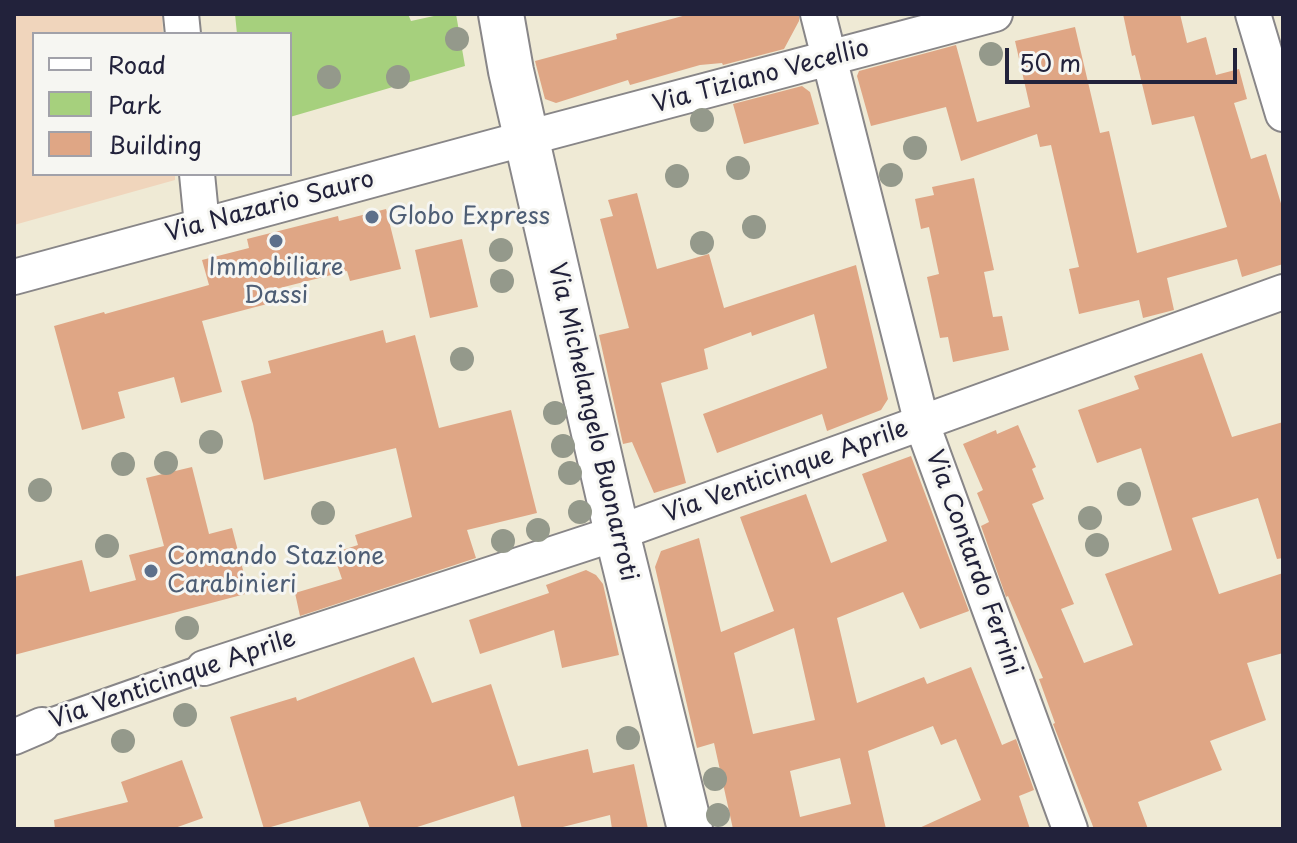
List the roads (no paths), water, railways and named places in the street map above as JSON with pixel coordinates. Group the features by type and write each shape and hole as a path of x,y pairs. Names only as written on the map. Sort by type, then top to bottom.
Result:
{"street":[{"name":"Via Michelangelo Buonarroti","path":"501,14 511,71 617,533 690,829"},
{"name":"Via Contardo Ferrini","path":"818,14 922,424 1070,829"},
{"name":"Via Tiziano Vecellio","path":"527,139 995,14"},
{"path":"1253,14 1283,114"},
{"name":"Via Nazario Sauro","path":"14,277 527,139"},
{"path":"197,176 202,225"},
{"name":"Via Venticinque Aprile","path":"28,731 204,668 617,533 1283,292"}],"place":[{"name":"Globo Express","path":"372,217"},
{"name":"Immobiliare Dassi","path":"276,241"},
{"name":"Comando Stazione Carabinieri","path":"151,571"}]}
